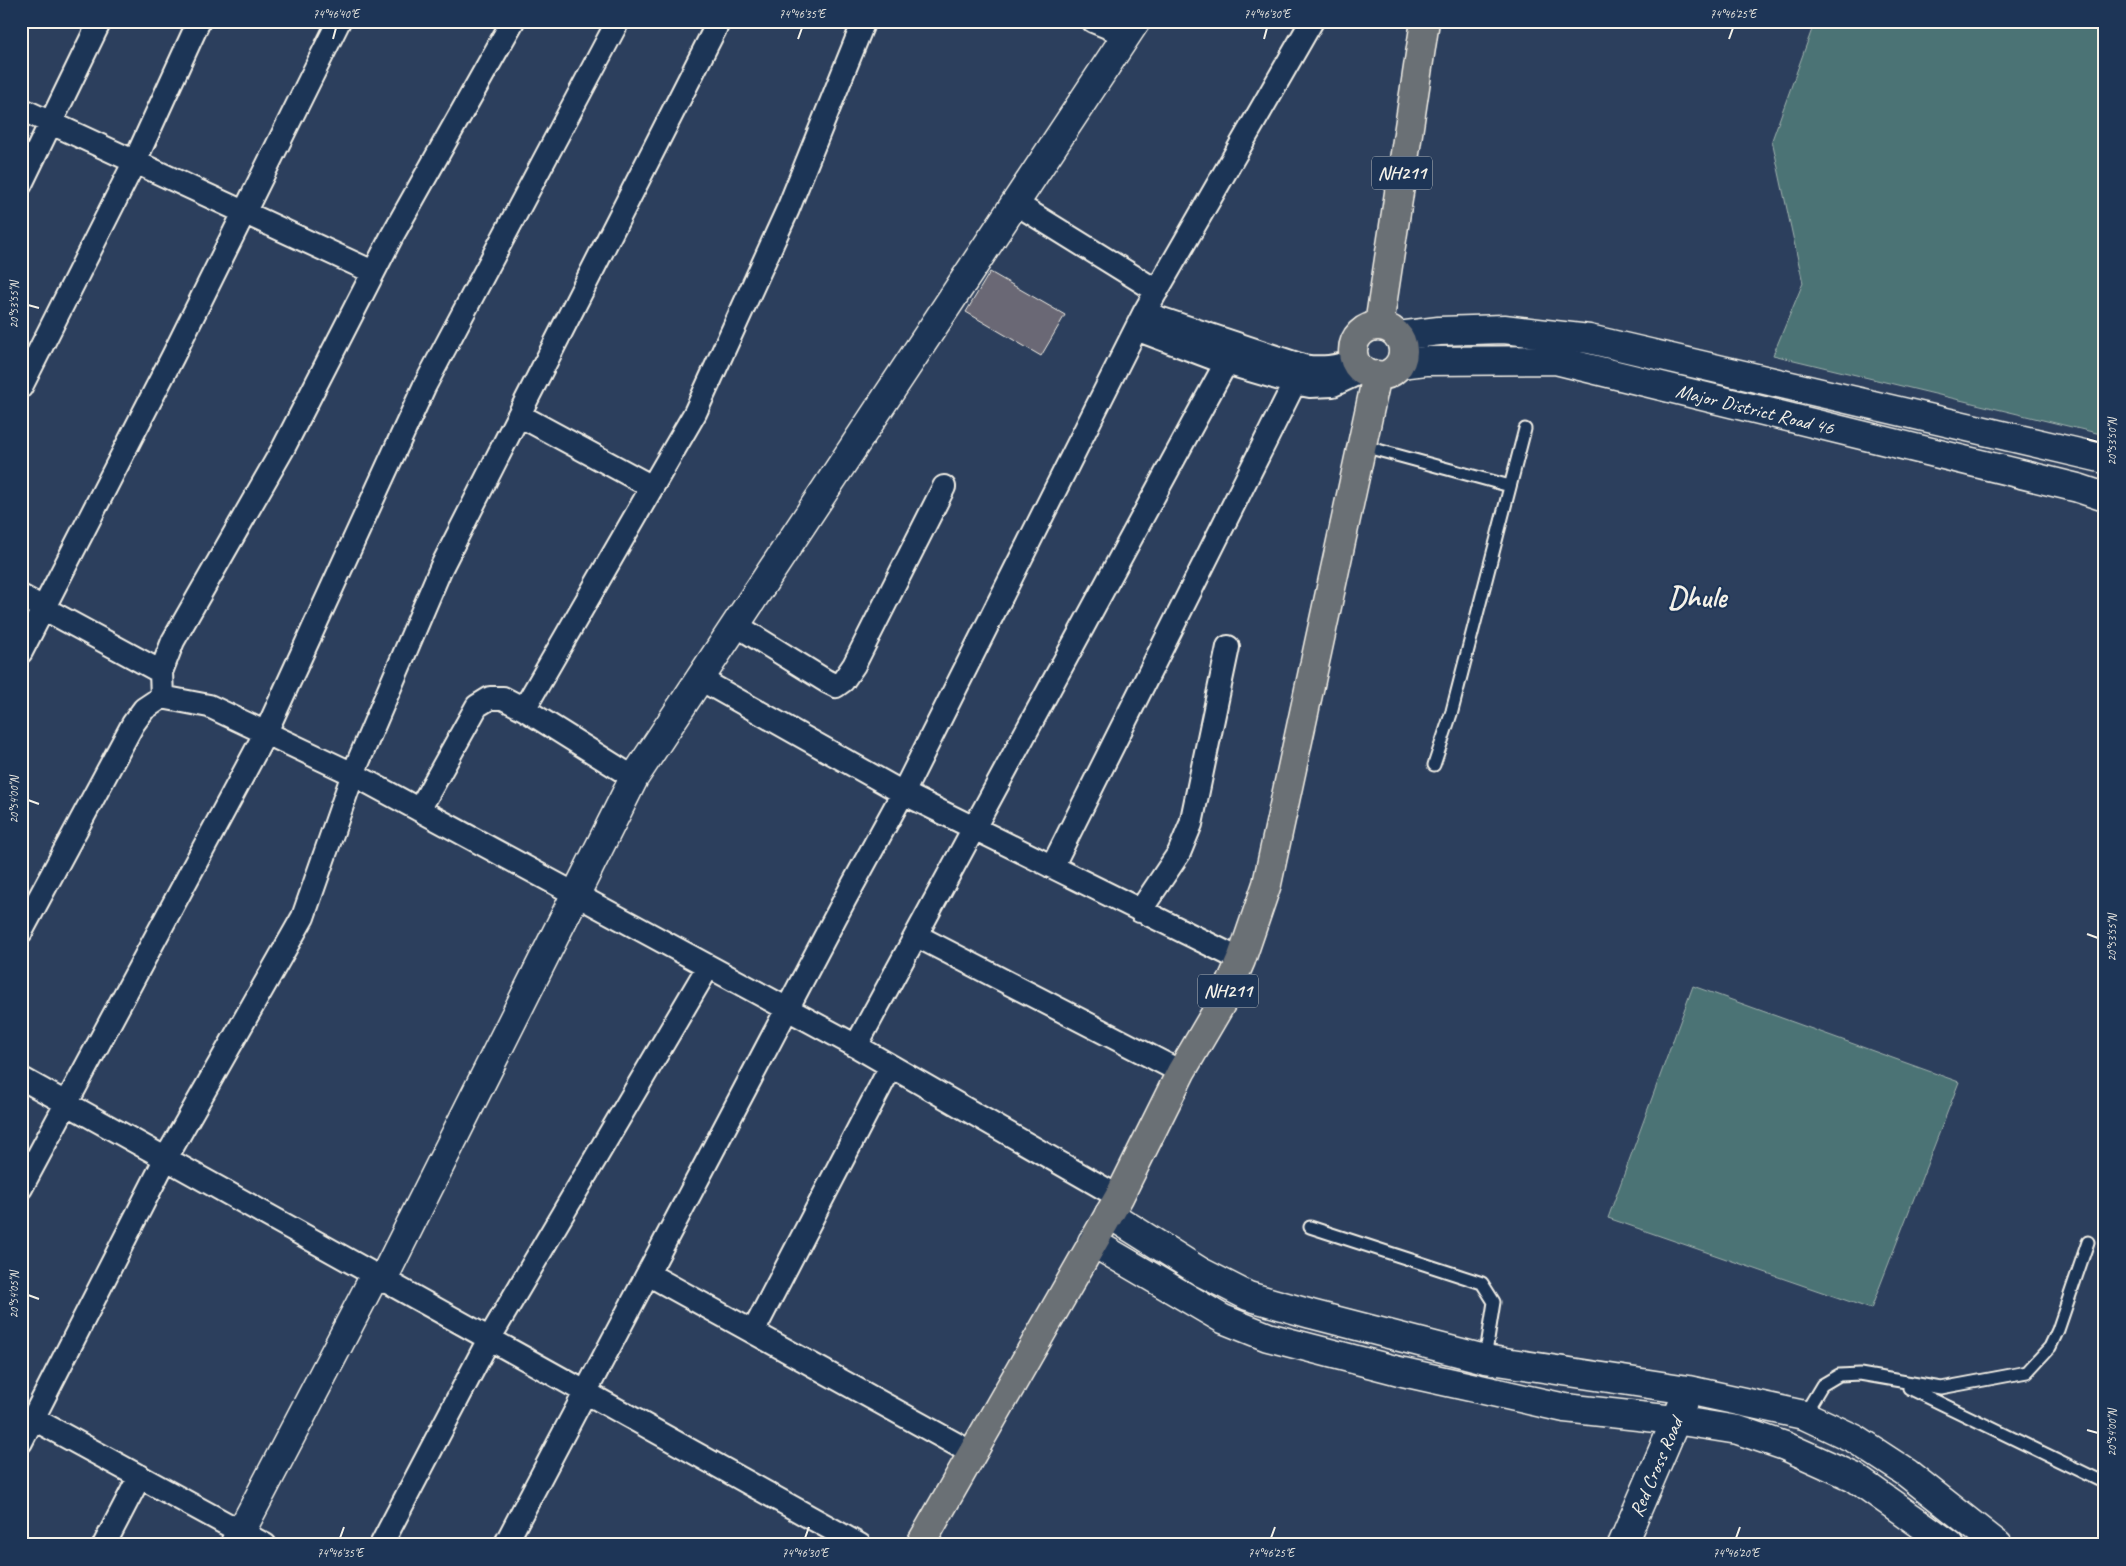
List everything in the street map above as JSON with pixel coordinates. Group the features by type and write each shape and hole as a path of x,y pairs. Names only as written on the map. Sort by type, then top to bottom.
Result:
{"main road":[{"name":"NH211","path":"1389,330 1425,21"},
{"path":"238,1538 373,1279 383,1279 634,778 1131,28"},
{"path":"1366,328 1389,330 1403,344 1403,354 1374,368 1353,348 1357,336 1366,328"},
{"name":"Major District Road 46","path":"1389,330 1504,329 1589,339 2105,459"},
{"name":"Major District Road 46","path":"1374,368 1425,361 1555,360 2078,488 2105,497"},
{"name":"NH211","path":"920,1545 1114,1206 1182,1072 1225,997 1241,960 1267,884 1363,446 1374,368"},
{"path":"1114,1206 1201,1272 1248,1296 1485,1359 1688,1390 1804,1415 1855,1439 1907,1473 1998,1545"},
{"path":"1092,1242 1223,1319 1268,1337 1404,1372 1565,1408 1675,1420 1738,1430 1785,1446 1854,1477 1950,1545"},
{"name":"Red Cross Road","path":"1622,1545 1688,1390"}],"street":[{"path":"21,184 100,21"},
{"path":"21,387 135,161 199,21"},
{"path":"21,652 339,21"},
{"path":"162,697 161,672 173,641 284,447 374,272 513,21"},
{"path":"21,1188 266,732 424,387 618,21"},
{"path":"22,1441 166,1158 302,917 353,774 441,568 719,21"},
{"path":"524,709 695,413 758,279 864,21"},
{"path":"1093,21 1131,28"},
{"path":"506,1545 903,793 1140,321 1312,21"},
{"path":"21,109 374,272"},
{"path":"1015,203 1157,291"},
{"path":"1140,321 1299,375 1330,368 1374,368"},
{"path":"856,1046 975,829 1230,353"},
{"path":"1052,867 1299,375"},
{"path":"519,415 652,487"},
{"path":"736,625 836,686 843,681 854,665 944,487"},
{"path":"21,596 161,672"},
{"path":"1140,911 1179,853 1191,824 1228,647"},
{"path":"700,678 903,793 1241,960"},
{"path":"21,932 133,724 144,710 162,697 209,706 353,774 856,1046 1114,1206"},
{"path":"419,810 477,706 490,698 503,698 524,709 634,778"},
{"path":"917,936 1182,1072"},
{"path":"381,1545 489,1338 708,967"},
{"path":"753,1332 891,1066"},
{"path":"21,1078 860,1545"},
{"path":"648,1274 972,1453"},
{"path":"34,1419 140,1476 238,1538 265,1545"},
{"path":"104,1545 140,1476"}],"lane":[{"path":"1434,765 1452,710 1525,429"},
{"path":"1363,446 1510,486"},
{"path":"1310,1227 1482,1284 1494,1302 1485,1359"},
{"path":"1804,1415 1822,1385 1838,1375 1860,1374 1896,1382 1941,1388 2028,1372 2050,1347 2058,1330 2088,1242"},
{"path":"1896,1382 2105,1483"}],"green space":[{"path":"1815,21 2105,21 2105,435 1773,355 1803,283 1772,140"},
{"path":"1693,986 1959,1082 1871,1309 1608,1218"}],"building":[{"path":"990,272 1065,315 1041,356 966,312"}],"district":[{"name":"Dhule","path":"1697,597"}]}
